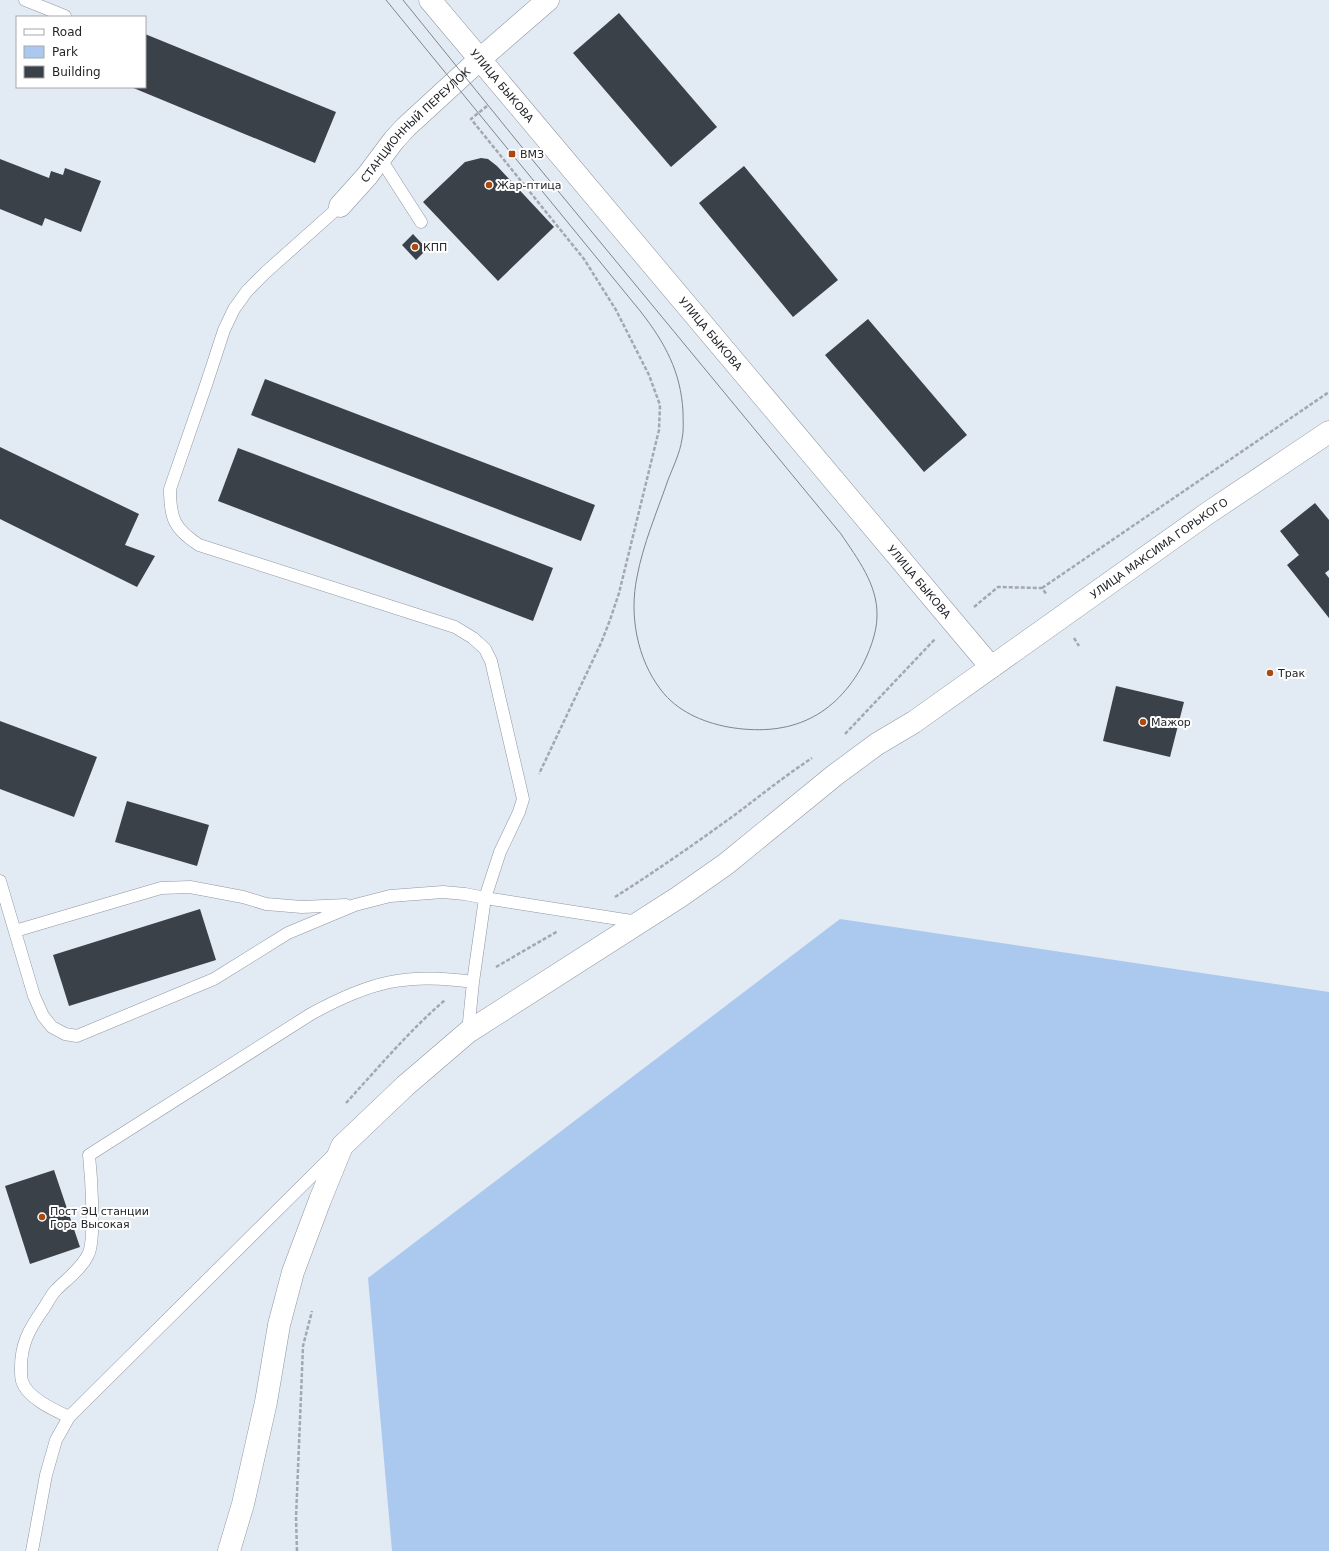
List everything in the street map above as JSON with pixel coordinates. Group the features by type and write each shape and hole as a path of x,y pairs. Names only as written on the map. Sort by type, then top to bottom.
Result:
{"street":[{"name":"УЛИЦА БЫКОВА","path":"430,0 991,668"},
{"name":"СТАНЦИОННЫЙ ПЕРЕУЛОК","path":"340,206 406,127 479,60 548,0"},
{"name":"УЛИЦА МАКСИМА ГОРЬКОГО","path":"342,1146 405,1086 468,1032 679,897 726,864 835,775 877,744 914,722 1208,513 1329,432"},
{"path":"229,1551 243,1504 266,1402 279,1325 293,1272 342,1146"}],"lane":[{"path":"25,0 65,16"},
{"path":"380,158 421,222"},
{"path":"340,206 266,272 247,291 234,308 224,330 170,489 170,505 175,524 184,536 199,545 455,627 473,638 486,649 491,661 523,799 519,812 500,852 485,898 473,982 468,1032"},
{"path":"0,880 34,996 43,1016 52,1027 65,1034 77,1036 214,979 288,933 355,905 390,896 443,892 465,894 638,922"},
{"path":"15,931 162,888 190,887 243,897 266,904 302,907 355,905"},
{"path":"69,1417 44,1405 29,1392 22,1381 21,1361 30,1327 56,1291 73,1275 89,1254 92,1234 92,1190 89,1155 311,1014 335,1001 378,984 404,979 424,977 473,982"},
{"path":"32,1551 46,1475 56,1440 69,1417 342,1146"}],"path":[{"path":"506,91 471,119 584,259 616,310 649,375 660,405 659,430 619,593 610,620 559,734 535,781 523,799"},
{"path":"844,735 934,639 998,587 1042,588 1329,392"},
{"path":"1042,588 1079,646"},
{"path":"783,777 814,757"}],"green space":[{"path":"840,919 1329,992 1329,1551 392,1551 368,1278"}],"building":[{"path":"619,13 717,127 671,167 573,53"},
{"path":"146,34 336,112 315,163 133,88 146,88"},
{"path":"481,158 488,159 497,166 554,227 498,281 423,202 465,162"},
{"path":"0,159 49,178 51,171 63,175 65,168 101,181 81,232 45,218 42,226 0,209"},
{"path":"744,166 838,280 793,317 699,203"},
{"name":"КПП","path":"413,234 427,249 416,260 402,245"},
{"path":"868,319 967,435 924,472 825,355"},
{"path":"265,379 595,505 581,541 251,415"},
{"path":"0,447 139,514 125,545 155,556 137,587 0,519"},
{"path":"238,448 553,568 533,621 218,501"},
{"path":"1315,503 1329,520 1329,570 1325,573 1329,578 1329,618 1287,565 1299,555 1280,531"},
{"name":"Мажор","path":"1116,686 1184,702 1170,757 1103,741"},
{"path":"0,721 97,757 74,817 0,789"},
{"path":"127,801 209,825 197,866 115,842"},
{"path":"200,909 216,960 69,1006 53,955"},
{"name":"Пост ЭЦ станции Гора Высокая","path":"54,1170 80,1247 30,1264 5,1186"}],"tram line":[{"path":"386,0 641,312 664,347 675,371 682,397 683,436 678,455 647,540 637,577 635,591 634,606 637,636 646,665 653,678 667,697 682,710 700,719 718,725 749,729 769,729 805,721 821,712 836,701 849,686 861,668 874,636 877,622 874,593 860,562 841,534 521,146 403,0"}],"place":[{"name":"ВМЗ","path":"512,154"},
{"name":"Жар-птица","path":"489,185"},
{"name":"КПП","path":"415,247"},
{"name":"Трак","path":"1270,673"},
{"name":"Мажор","path":"1143,722"},
{"name":"Пост ЭЦ станции Гора Высокая","path":"42,1217"}]}
